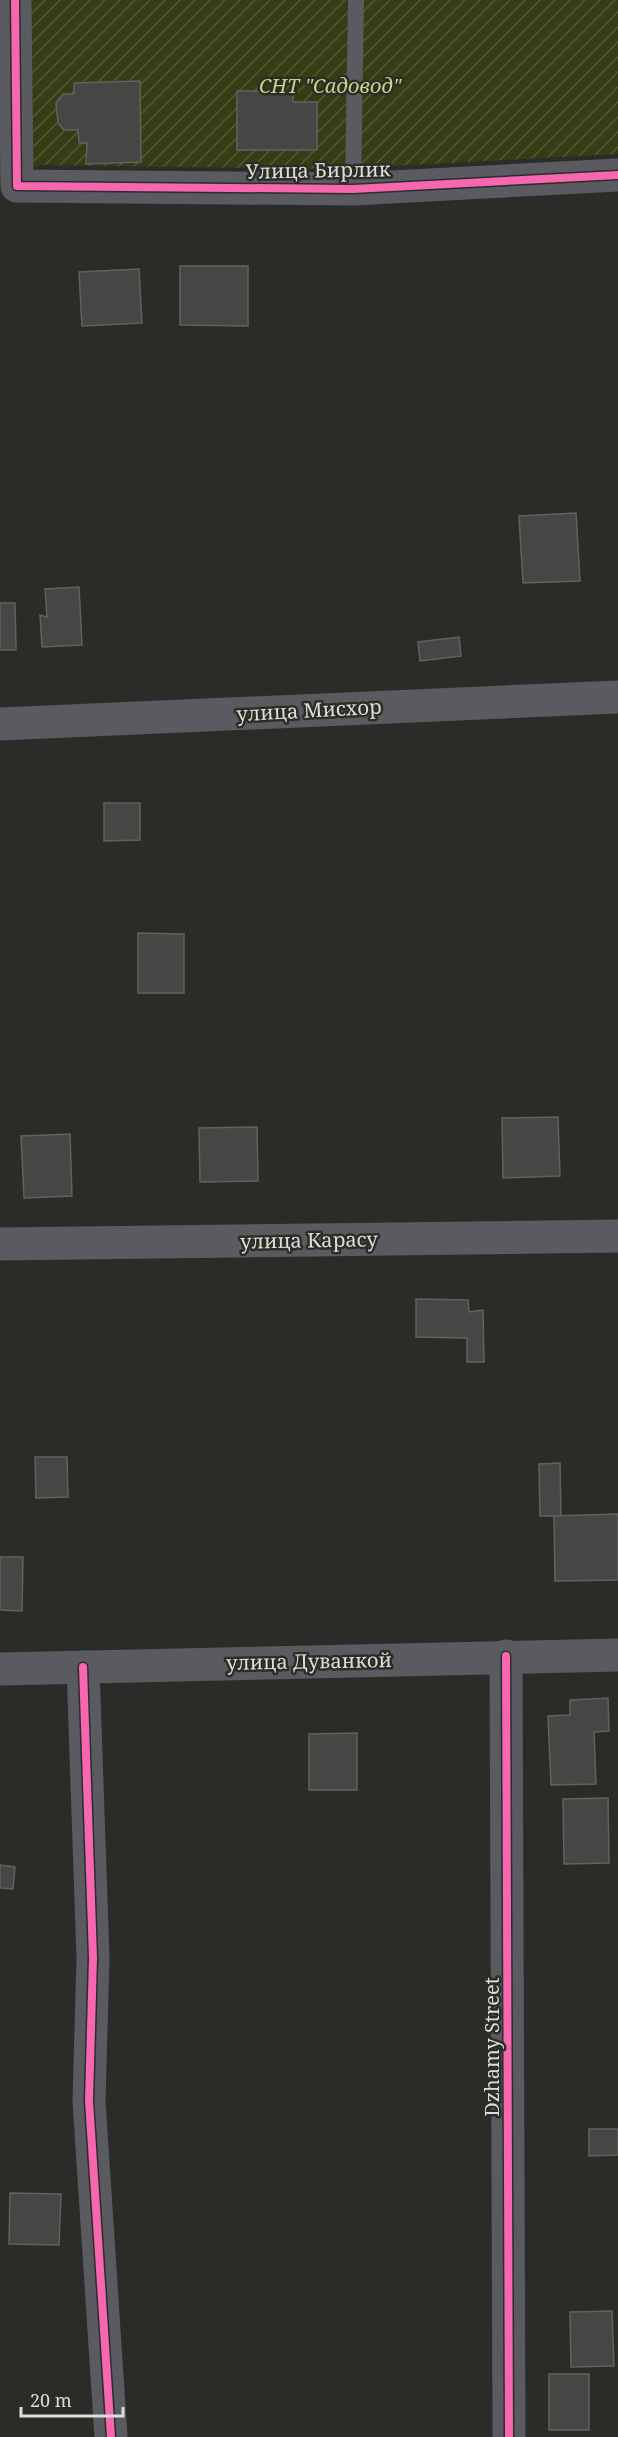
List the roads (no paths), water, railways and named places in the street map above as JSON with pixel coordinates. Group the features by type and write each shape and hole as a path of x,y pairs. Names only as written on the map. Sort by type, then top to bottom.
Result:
{"street":[{"name":"Улица Бирлик","path":"15,0 17,186 353,189 618,175"},
{"name":"улица Мисхор","path":"0,724 618,697"},
{"name":"улица Карасу","path":"0,1244 618,1236"},
{"name":"улица Дуванкой","path":"0,1669 618,1655"},
{"name":"Dzhamy Street","path":"506,1656 509,2437"},
{"path":"83,1667 93,1958 89,2101 111,2437"}],"lane":[{"path":"353,189 356,0"}],"park label":[{"name":"СНТ \"Садовод\"","path":"330,85"}]}
